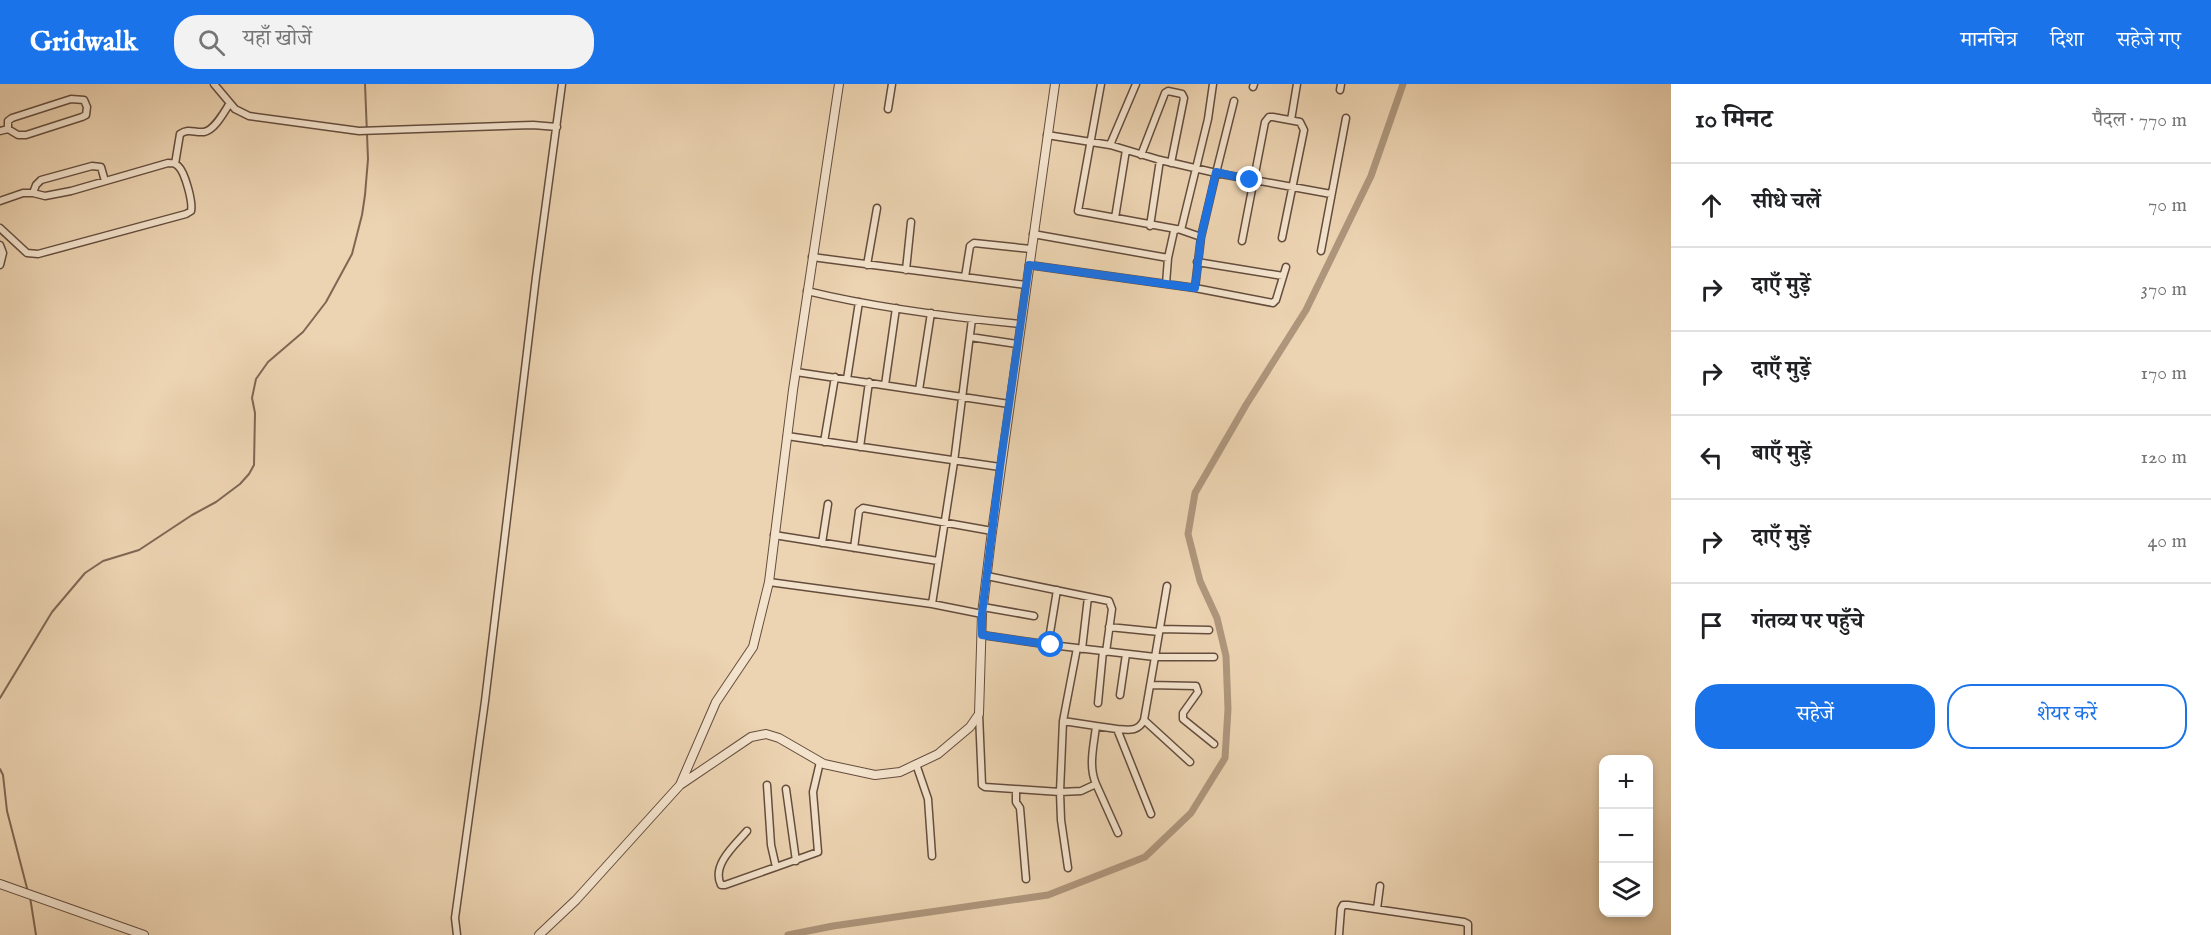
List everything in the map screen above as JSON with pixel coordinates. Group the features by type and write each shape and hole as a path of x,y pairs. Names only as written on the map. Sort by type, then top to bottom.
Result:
{"street":[{"path":"214,84 235,109 249,116 359,131 526,125 557,127"},
{"path":"457,935 454,918 483,712 562,84"},
{"path":"680,785 716,702 753,647 769,582 807,291 840,84"},
{"path":"888,109 892,84"},
{"path":"1055,84 1000,467 983,610 979,714 982,784 985,787 1060,792 1081,791 1096,784"},
{"path":"1101,84 1078,211 1179,230 1201,237"},
{"path":"1110,145 1136,84"},
{"path":"1179,230 1197,168 1213,84"},
{"path":"1291,120 1297,84"},
{"path":"1141,155 1165,93 1175,88 1184,98 1172,162"},
{"path":"0,131 8,129 18,135 26,135 86,115 87,107 84,100 71,99 12,118 8,121 8,129"},
{"path":"1195,288 1201,237 1234,101"},
{"path":"175,164 180,134 189,130 201,132 209,130 230,103"},
{"path":"1242,242 1267,119 1273,117 1300,122 1304,130 1282,238"},
{"path":"1321,251 1346,118"},
{"path":"1047,135 1110,145 1160,160 1331,194"},
{"path":"1115,218 1126,150"},
{"path":"1150,226 1160,160"},
{"path":"0,201 22,193 45,196 71,191 161,164 175,164 180,168 192,204 191,211 186,214 31,254 27,253 0,228"},
{"path":"33,193 41,180 92,166 101,167 105,181"},
{"path":"867,265 877,208"},
{"path":"906,270 911,222"},
{"path":"1166,284 1172,233 1179,230"},
{"path":"1033,234 1168,258"},
{"path":"965,277 970,246 974,243 1031,249"},
{"path":"0,245 3,253 0,265"},
{"path":"812,257 1026,285"},
{"path":"1197,262 1283,276"},
{"path":"1029,265 1195,288 1273,303 1276,300 1286,267"},
{"path":"807,291 896,308 1020,324"},
{"path":"847,379 859,302"},
{"path":"885,385 896,308"},
{"path":"919,390 931,313"},
{"path":"932,604 954,462 972,319"},
{"path":"970,338 1017,344"},
{"path":"796,372 1009,404"},
{"path":"824,442 835,377"},
{"path":"860,447 869,382"},
{"path":"787,435 954,462 1000,467"},
{"path":"822,543 828,504"},
{"path":"854,548 859,511 863,508 992,531"},
{"path":"774,535 938,561"},
{"path":"987,576 1111,603 1098,703"},
{"path":"769,582 1034,616"},
{"path":"1063,721 1117,729 1140,728 1144,720 1167,586"},
{"path":"1048,645 1056,590"},
{"path":"1068,868 1061,820 1060,792 1063,721 1080,649 1088,597"},
{"path":"1109,627 1159,631 1209,630"},
{"path":"982,635 1155,657 1214,657"},
{"path":"1120,695 1126,654"},
{"path":"1150,685 1196,686 1198,692 1183,713 1183,718 1214,744"},
{"path":"539,935 576,900 680,785 751,737 766,734 778,738 820,762 875,775 900,772 938,754 970,727 979,714"},
{"path":"1144,720 1190,762"},
{"path":"1096,726 1092,770 1118,833"},
{"path":"1117,729 1151,814"},
{"path":"747,831 722,861 718,873 721,885 818,852 813,792 820,762"},
{"path":"916,764 926,791 932,856"},
{"path":"767,785 771,845 776,867"},
{"path":"786,789 796,861"},
{"path":"1016,790 1016,802 1020,808 1026,879"},
{"path":"0,884 144,935"},
{"path":"1377,909 1380,886"},
{"path":"1339,935 1343,905 1464,922 1468,924 1468,935"}],"waterway":[{"path":"0,698 52,612 85,573 103,561 139,550 216,502 240,484 249,474 254,465 255,413 252,398 256,379 268,362 303,332 326,302 352,254 362,215 368,159 365,84"},
{"path":"788,935 833,926 1048,895 1145,857 1191,813 1225,758 1228,709 1226,656 1217,618 1200,581 1188,534 1195,493 1246,405 1306,310 1371,176 1403,84"},
{"path":"0,769 3,775 7,811 28,892"},
{"path":"30,897 36,935"}],"route":[{"path":"1051,645 982,635 982,614 1000,467 1029,265 1195,288 1201,237 1216,172 1250,180"}]}
